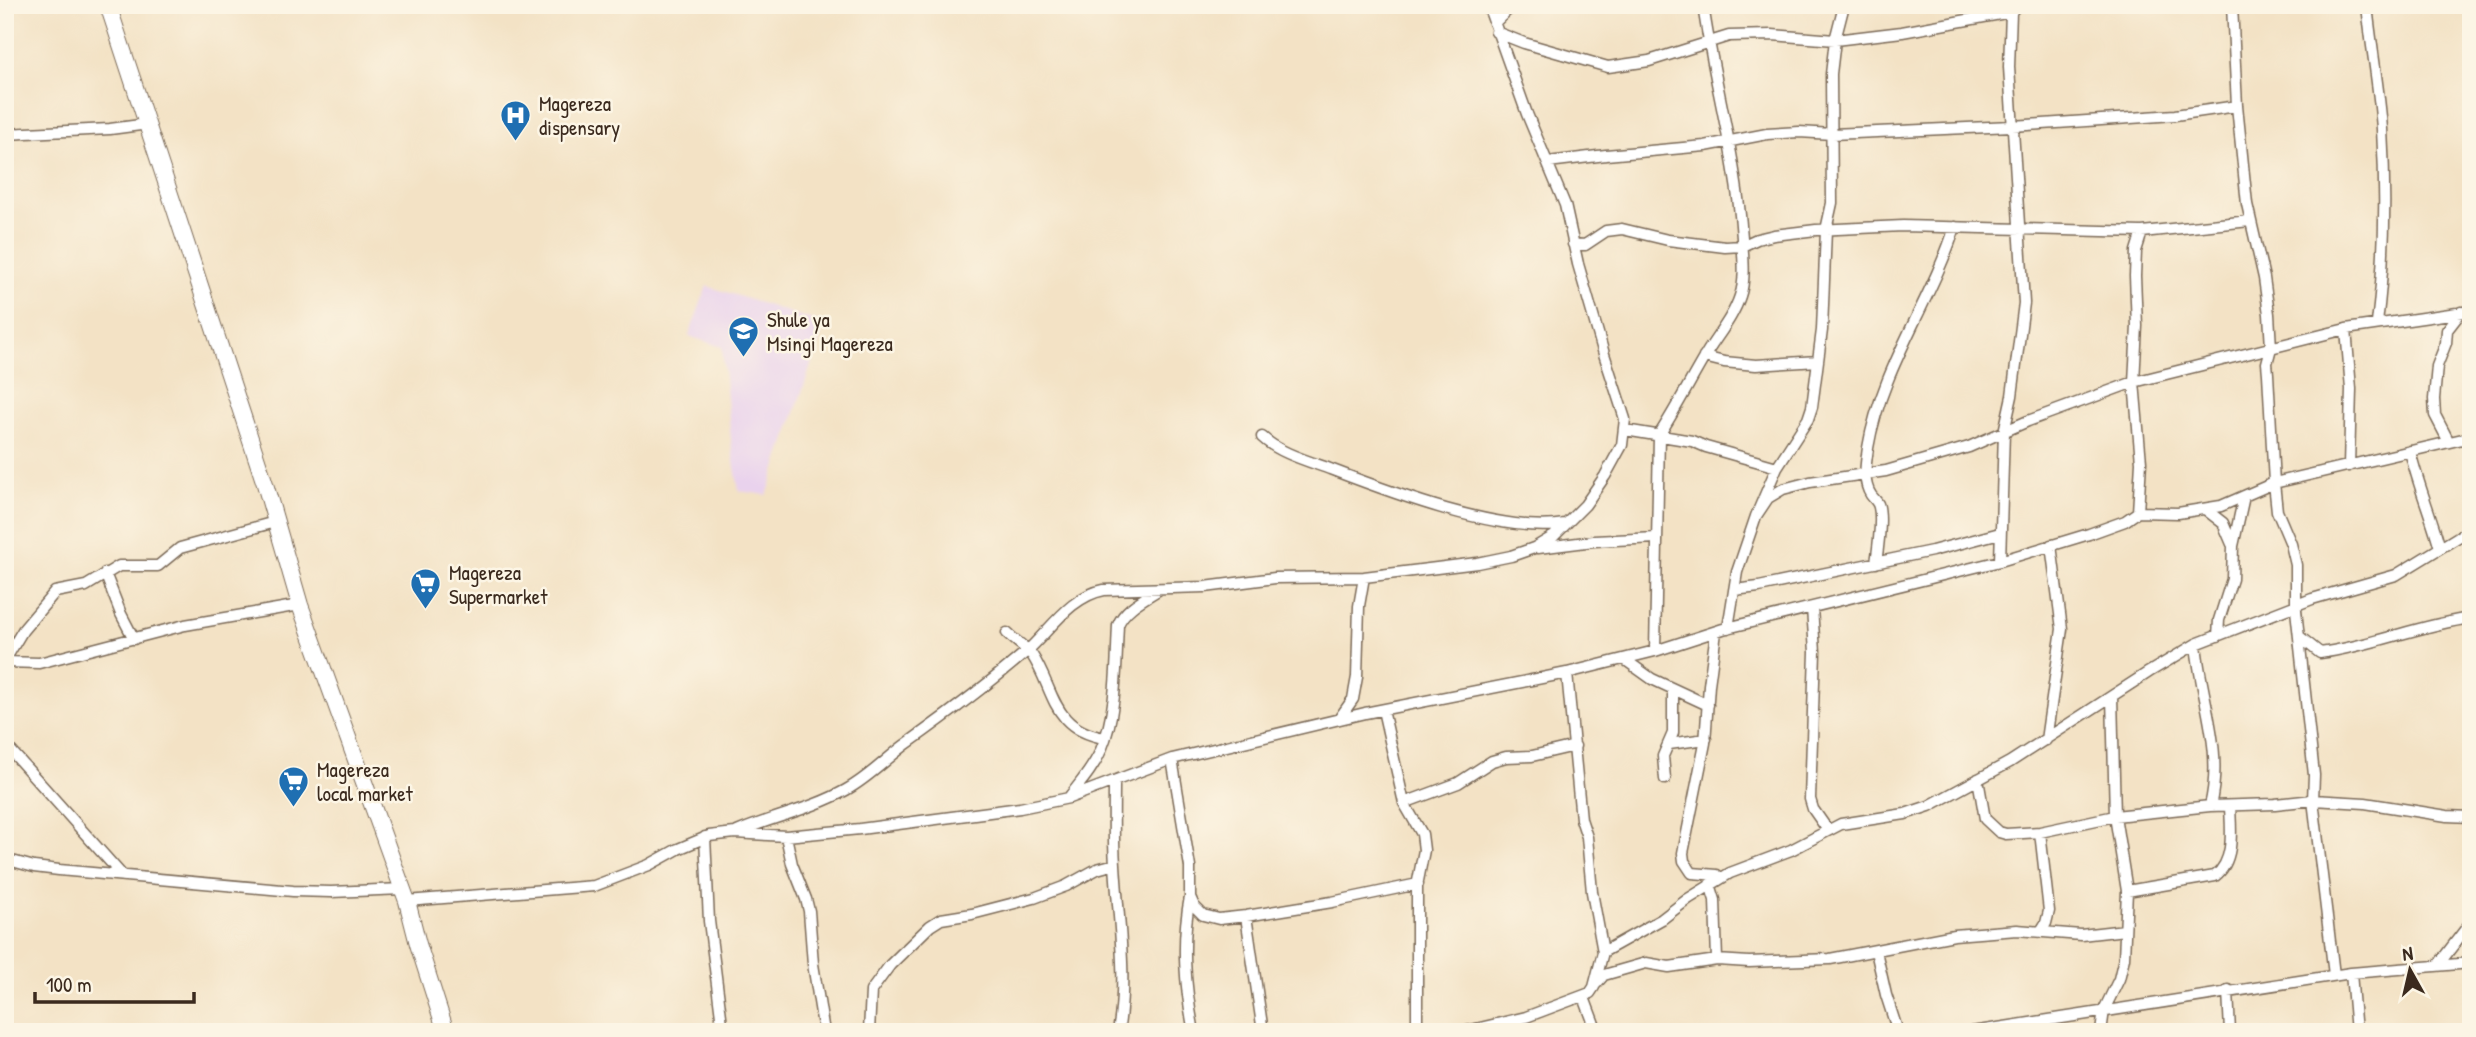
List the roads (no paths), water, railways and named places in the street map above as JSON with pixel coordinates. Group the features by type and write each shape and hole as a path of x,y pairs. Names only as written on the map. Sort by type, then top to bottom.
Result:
{"street":[{"path":"108,5 265,484 300,605 405,895 446,1032"},
{"path":"735,833 768,818 827,799 867,777 941,718 982,690 1082,597 1104,590 1205,587 1275,578 1364,577 1477,563 1534,548 1554,536 1586,505 1622,445 1625,419 1573,244 1565,205 1488,5"},
{"path":"1495,27 1513,5"},
{"path":"1655,651 1658,435 1673,415 1704,357 1734,310 1741,292 1742,246 1738,194 1703,5"},
{"path":"1728,628 1737,572 1756,516 1777,467 1808,419 1818,361 1825,283 1826,230 1832,203 1831,74 1835,40 1844,5"},
{"path":"2231,5 2237,106 2250,221 2266,292 2271,348 2267,363 2273,483 2277,511 2294,555 2295,605 2314,775 2313,800 2334,975"},
{"path":"2367,5 2382,129 2385,200 2377,323"},
{"path":"1495,27 1524,43 1608,66 1649,61 1729,36 1835,40 1902,32 2013,8 2009,67 2024,284 2022,326 2004,432 2000,561"},
{"path":"1548,162 1705,146 1767,134 1832,134 2012,126 2175,115 2237,106"},
{"path":"5,134 110,129 148,124"},
{"path":"1573,244 1585,244 1606,231 1622,229 1715,247 1742,246 1774,234 1903,226 2142,232 2250,221"},
{"path":"1876,563 1879,545 1878,505 1870,494 1865,475 1869,444 1886,385 1942,263 1955,227"},
{"path":"2138,512 2141,462 2134,383 2136,261 2142,232"},
{"path":"1756,516 1768,498 1783,489 1810,482 1865,475 1969,447 2134,383 2346,329 2466,312"},
{"path":"2449,442 2435,415 2437,366 2446,343 2447,330 2466,312"},
{"path":"2346,329 2351,389 2349,466"},
{"path":"1704,357 1756,365 1818,361"},
{"path":"1625,430 1692,440 1706,447 1777,467"},
{"path":"1262,437 1307,460 1455,512 1547,527 1565,524"},
{"path":"5,859 34,867 293,891 405,895 594,886 649,865 705,837 735,833 786,836 938,820 1020,808 1069,797 1172,759 1383,709 1567,673 1624,659 1728,628 2000,561 2125,522 2138,512 2178,513 2221,506 2273,483 2471,437"},
{"path":"2410,451 2420,491 2440,548"},
{"path":"2218,636 2219,620 2232,579 2233,545 2244,496"},
{"path":"2205,509 2222,523 2233,545"},
{"path":"275,522 180,548 158,566 119,566 77,590 55,592 23,630 5,662 39,663 185,625 300,605"},
{"path":"1734,590 1932,551 2000,533"},
{"path":"1603,952 1661,919 1715,881 1791,850 1828,829 1853,820 1899,815 1930,806 2046,740 2196,644 2295,605 2396,575 2463,534 2471,533"},
{"path":"1534,548 1657,538"},
{"path":"2046,740 2062,629 2051,545"},
{"path":"105,573 134,639"},
{"path":"1339,719 1353,699 1357,677 1359,606 1364,577"},
{"path":"1069,797 1088,772 1105,738 1115,688 1118,625 1129,610 1160,589"},
{"path":"1811,608 1815,652 1810,799 1813,809 1828,829"},
{"path":"2300,637 2320,653 2362,646 2427,626 2471,618"},
{"path":"1716,632 1707,705 1706,739 1683,853 1692,873 1717,875 1717,960"},
{"path":"1007,633 1028,650 1053,702 1067,719 1092,736 1105,738"},
{"path":"2196,644 2216,760 2210,806"},
{"path":"1624,659 1652,679 1707,705"},
{"path":"1567,673 1581,819 1587,837 1592,892 1603,952 1594,987"},
{"path":"1665,779 1663,756 1674,733 1673,689"},
{"path":"2101,1032 2104,1010 2119,979 2124,958 2127,891 2115,816 2112,696"},
{"path":"1358,1032 1417,1031 1418,884 1424,850 1422,834 1404,803 1383,709"},
{"path":"1669,744 1706,739"},
{"path":"5,744 121,874"},
{"path":"1404,803 1458,783 1492,761 1506,757 1532,756 1575,746"},
{"path":"1172,759 1190,867 1184,971 1194,1032"},
{"path":"1978,779 1985,819 1999,832 2013,834 2040,832 2115,816 2210,806 2230,807 2313,800 2365,803 2447,816 2471,817"},
{"path":"1114,782 1115,864 1122,944 1122,1009 1118,1032"},
{"path":"2127,891 2215,876 2223,870 2228,859 2230,807"},
{"path":"2040,832 2049,911 2041,931"},
{"path":"786,836 792,864 806,899 824,1032"},
{"path":"705,837 709,921 723,1032"},
{"path":"869,1032 871,991 878,979 910,944 941,919 1034,898 1066,887 1097,869 1115,864"},
{"path":"1190,897 1203,915 1219,919 1332,902 1418,884"},
{"path":"1246,916 1263,1032"},
{"path":"2438,965 2471,922"},
{"path":"1463,1032 1526,1017 1581,997 1590,993 1604,975 1638,964 1653,963 1669,967 1717,960 1816,960 1876,951 1936,937 2017,930 2081,935 2125,930"},
{"path":"1876,951 1898,1032"},
{"path":"1972,1032 2020,1028 2104,1010 2334,975 2471,963"},
{"path":"2351,973 2356,1032"},
{"path":"2228,990 2230,1032"},
{"path":"1581,997 1585,1000 1597,1032"}],"place":[{"name":"Magereza dispensary","path":"516,142"},
{"name":"Shule ya Msingi Magereza","path":"744,358"},
{"name":"Magereza Supermarket","path":"426,611"},
{"name":"Magereza local market","path":"294,808"}]}
